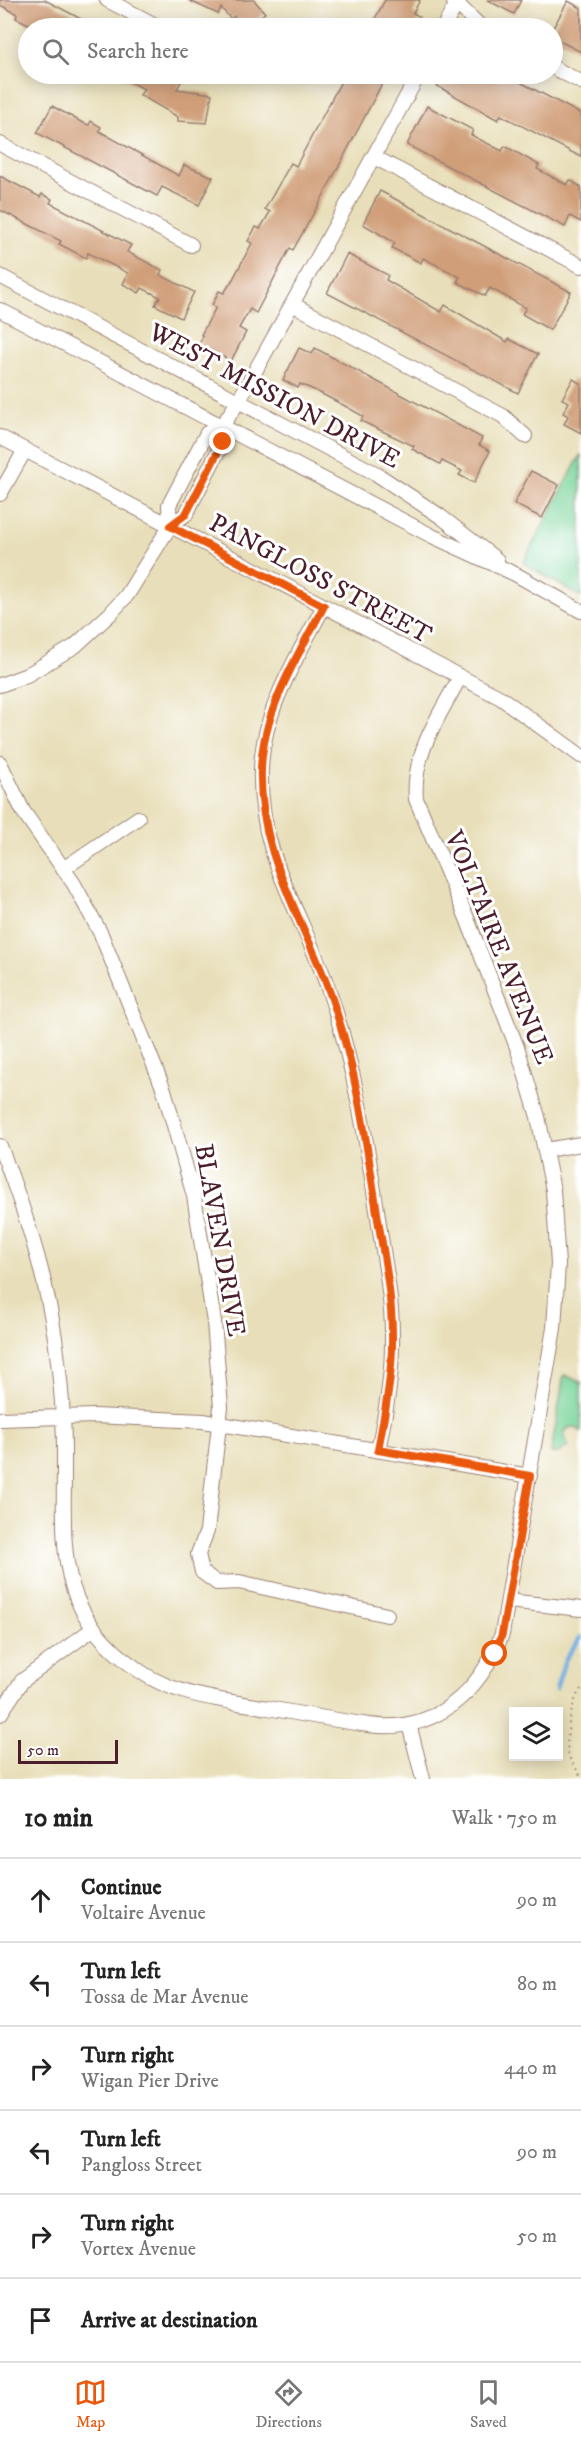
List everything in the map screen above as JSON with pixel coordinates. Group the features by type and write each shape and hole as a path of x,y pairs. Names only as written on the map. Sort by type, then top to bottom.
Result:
{"street":[{"path":"107,0 142,18"},
{"path":"448,18 456,1 472,18"},
{"path":"563,73 581,82"},
{"path":"170,526 169,505 207,433 222,426 234,408 294,305 414,84"},
{"path":"0,144 191,244"},
{"path":"374,157 581,266"},
{"name":"WEST MISSION DRIVE","path":"0,276 234,408 375,474 440,516 515,574"},
{"path":"294,305 503,416 525,436"},
{"name":"WEST MISSION DRIVE","path":"0,310 432,536 515,574 581,611"},
{"path":"0,685 45,665 93,632 128,595 170,526 186,514 223,442 222,426"},
{"name":"PANGLOSS STREET","path":"0,437 501,698 581,756"},
{"path":"0,494 24,450"},
{"path":"324,606 287,677 272,713 261,767 262,803 273,857 307,935 350,1054 365,1131 392,1332 390,1381 378,1450"},
{"name":"VOLTAIRE AVENUE","path":"0,1146 28,1222 45,1280 55,1337 64,1416 65,1559 74,1591 94,1628 109,1645 142,1673 166,1685 188,1692 368,1725 409,1724 432,1716 452,1705 477,1683 495,1654 502,1634 550,1366 557,1297 556,1229 546,1150 526,1077 498,996 416,800 415,769 460,677"},
{"name":"BLAVEN DRIVE","path":"0,763 23,811 88,909 111,957 177,1130 194,1196 212,1311 220,1389 220,1424 207,1531 198,1554 202,1572 217,1583 239,1582 387,1615"},
{"path":"63,869 138,818"},
{"path":"546,1150 581,1144"},
{"path":"0,1419 64,1416 141,1417 220,1424 530,1476"},
{"path":"508,1601 581,1609"},
{"path":"0,1714 22,1681 94,1628"},
{"path":"409,1724 423,1779"}],"path":[{"path":"581,1689 574,1700 567,1746 568,1755 581,1777"}],"green space":[{"path":"581,454 581,597 523,563"},
{"path":"564,1375 581,1382 581,1432 575,1427 568,1428 564,1433 568,1446 558,1453 551,1453"}],"building":[{"path":"0,0 45,0 79,18 18,19 17,14 0,5"},
{"path":"188,0 254,0 265,13 258,18 236,18 234,16 230,18 221,8 218,14"},
{"path":"385,0 420,0 413,13 419,18 375,18"},
{"path":"487,0 521,0 514,14"},
{"path":"568,1 581,8 581,52 563,43 563,18 559,18"},
{"path":"135,84 180,84 177,89 212,94 207,123 178,121 178,117 140,95 144,89"},
{"path":"340,84 382,84 293,250 290,248 256,313 250,309 239,328 246,332 231,361 199,344 203,336 201,335 216,307 212,305 219,291 224,293 252,243 248,241 256,227 260,229 270,212 265,209 291,163 296,166"},
{"path":"438,84 524,84 581,114 581,157 501,115 498,120 437,86"},
{"path":"52,106 81,122 89,125 91,121 101,127 99,131 179,176 184,165 213,177 199,205 162,187 157,196 37,133"},
{"path":"427,106 473,130 471,135 502,151 505,146 539,165 537,169 567,185 570,180 581,187 581,222 570,216 565,227 407,145"},
{"path":"0,176 40,197 42,194 52,199 50,203 131,245 127,252 162,270 160,275 194,292 181,318 155,305 160,297 142,288 139,293 123,284 128,273 88,253 86,258 59,244 61,241 0,210"},
{"path":"380,191 571,292 550,330 522,314 526,308 490,288 485,296 457,282 460,277 423,258 421,263 392,248 395,243 363,224"},
{"path":"347,254 388,275 386,280 441,312 445,305 507,342 509,339 538,354 518,393 327,293"},
{"path":"299,348 312,354 315,348 482,438 479,445 490,451 474,483 459,475 462,471 442,461 440,464 412,449 414,446 361,421 363,416 345,406 300,384 298,388 283,380"},
{"path":"573,379 581,384 581,433 564,424 568,416 563,413 569,402 562,399"},
{"path":"531,471 559,485 542,518 514,504"}],"waterway":[{"path":"556,1689 565,1660 581,1637"}],"route":[{"path":"223,442 186,514 170,526 324,606 287,677 272,713 261,767 262,803 267,837 273,857 325,978 350,1054 365,1131 388,1284 392,1332 390,1381 378,1450 530,1476 502,1634 495,1654"}]}
